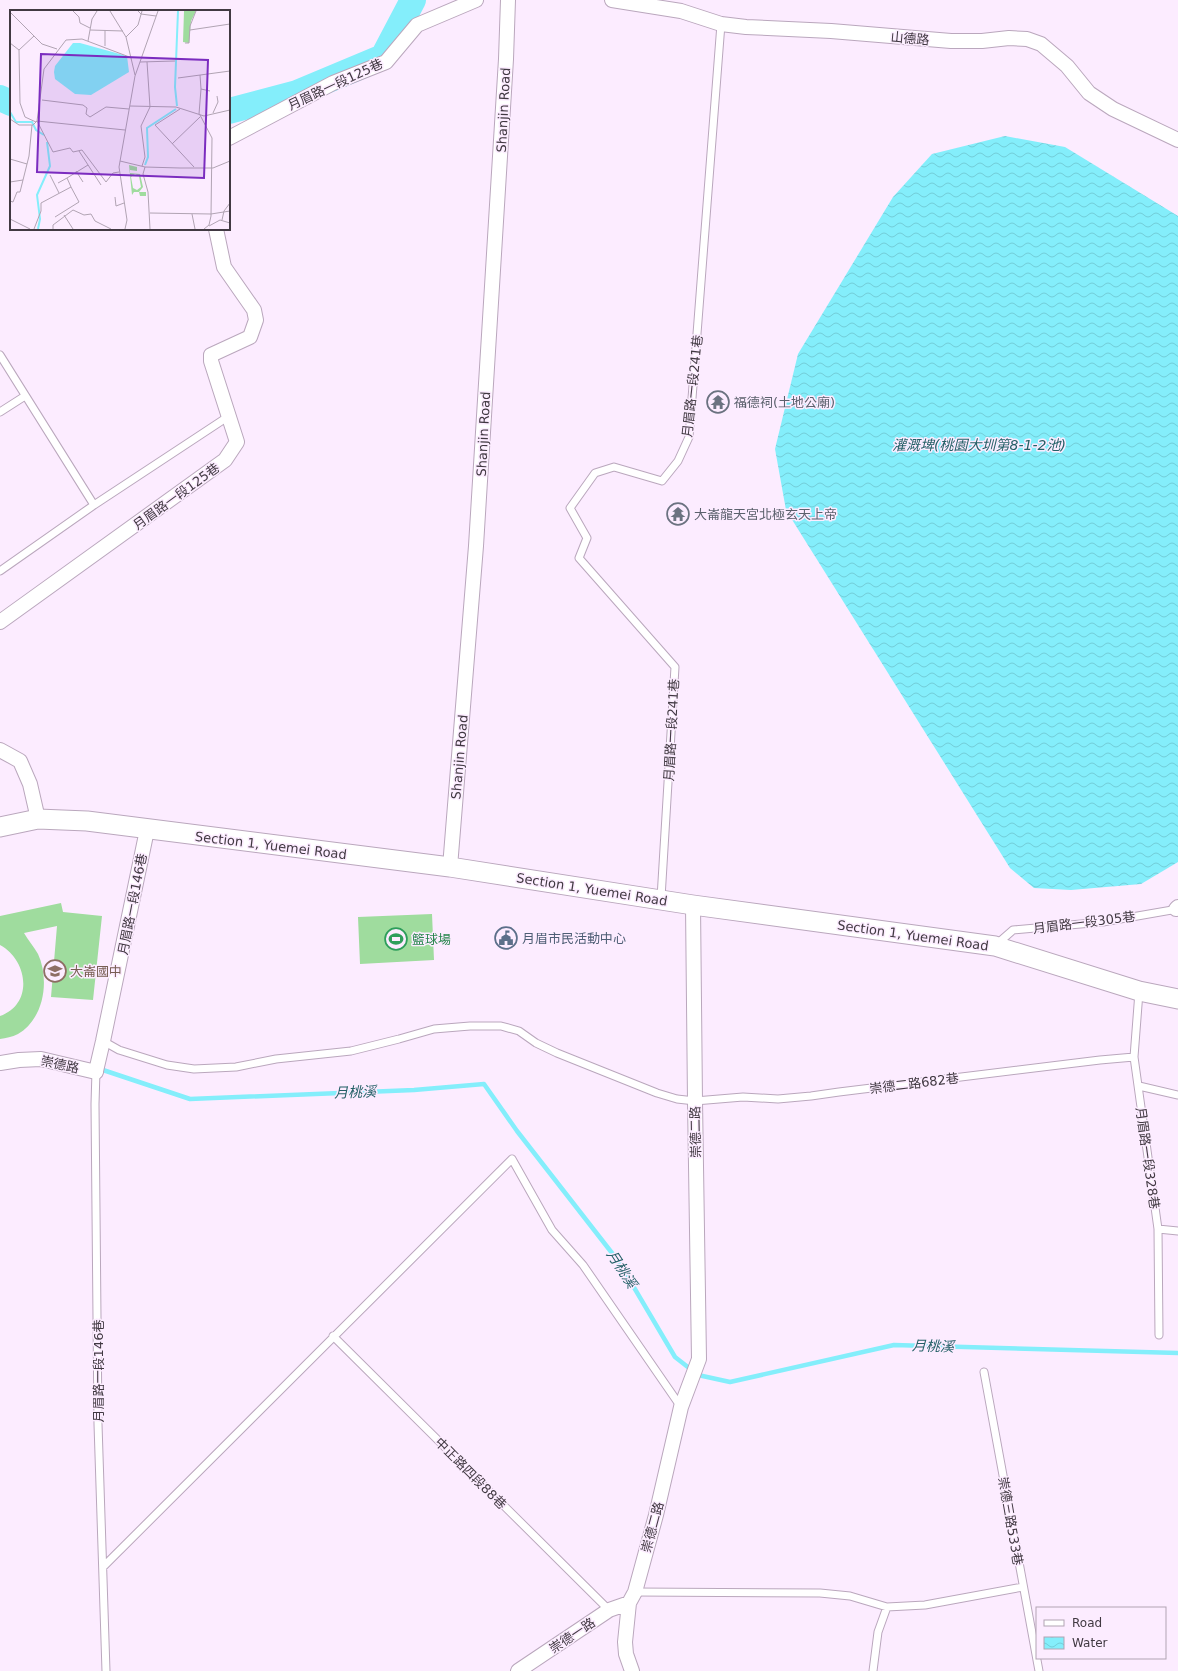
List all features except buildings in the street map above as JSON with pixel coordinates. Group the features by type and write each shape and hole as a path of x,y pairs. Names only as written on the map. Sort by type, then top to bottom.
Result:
{"street":[{"name":"月眉路一段125巷","path":"230,137 333,83 386,62 417,25 476,0"},
{"name":"Shanjin Road","path":"450,867 476,546 506,59 508,0"},
{"name":"山德路","path":"612,0 681,12 721,24 746,27 951,41 982,41 1009,38 1027,39 1041,44 1067,66 1089,93 1107,105 1178,140"},
{"name":"月眉路一段125巷","path":"0,622 225,460 237,442 211,361 211,355 250,337 256,320 254,310 224,267 216,230"},
{"path":"0,750 20,761 30,784 38,819"},
{"name":"Section 1, Yuemei Road","path":"0,827 38,819 87,821 147,830 450,867 693,905 995,946 1139,991 1178,999"},
{"name":"月眉路一段146巷","path":"96,1071 147,830"},
{"name":"崇德二路","path":"632,1671 626,1654 624,1642 632,1597 656,1515 681,1407 699,1359 694,1101 693,905"},
{"name":"崇德路","path":"0,1063 41,1059 96,1071"},
{"name":"崇德一路","path":"518,1671 609,1610 632,1597"}],"lane":[{"name":"月眉路一段241巷","path":"660,900 675,667 579,558 587,538 570,508 595,473 614,467 662,481 678,462 689,437 721,24"},
{"path":"0,355 94,505"},
{"path":"0,412 25,396"},
{"path":"0,571 94,505 229,416"},
{"name":"月眉路一段305巷","path":"995,946 1014,930 1103,922 1177,908"},
{"name":"月眉路一段328巷","path":"1139,991 1134,1057 1158,1229 1159,1335"},
{"name":"崇德二路682巷","path":"102,1045 167,1065 194,1069 236,1067 276,1059 351,1051 434,1029 470,1026 501,1026 519,1031 543,1046 657,1093 677,1099 694,1101 722,1098 778,1099 811,1096 1134,1057"},
{"name":"月眉路一段146巷","path":"96,1071 98,1424 104,1567 106,1671"},
{"name":"月眉路一段328巷","path":"1139,1086 1178,1095"},
{"path":"104,1567 333,1336 512,1159 552,1230 583,1265 681,1407"},
{"path":"1158,1229 1178,1231"},
{"name":"中正路四段88巷","path":"333,1336 609,1610"},
{"name":"崇德三路533巷","path":"984,1372 1036,1655"},
{"path":"632,1597 820,1593 850,1596 887,1607 925,1605 1023,1587"},
{"path":"873,1671 878,1632 887,1607"},
{"name":"崇德三路533巷","path":"1037,1659 1039,1671"}],"green space":[{"path":"61,903 63,912 102,916 93,1000 51,997 57,926 24,933 38,954 42,964 44,987 42,998 34,1019 27,1027 16,1035 0,1039 0,1016 11,1010 18,1002 22,992 23,982 17,961 0,945 0,916"},
{"name":"籃球場","path":"432,914 434,960 360,964 358,917"}],"water":[{"name":"灌溉埤(桃園大圳第8-1-2池)","path":"1005,136 1065,147 1178,216 1178,862 1141,884 1071,890 1034,888 1010,868 786,510 775,449 798,354 893,197 932,154"}],"waterway":[{"path":"230,111 297,93 383,57 413,0"},
{"path":"0,98 10,103"},
{"name":"月桃溪","path":"103,1070 190,1099 414,1090 484,1084 517,1131 619,1262 675,1357 698,1375 730,1382 894,1345 1178,1353"}],"place":[{"name":"福德祠(土地公廟)","path":"718,402"},
{"name":"大崙龍天宮北極玄天上帝","path":"678,514"},
{"name":"月眉市民活動中心","path":"506,938"},
{"name":"籃球場","path":"396,939"},
{"name":"大崙國中","path":"55,971"}]}
